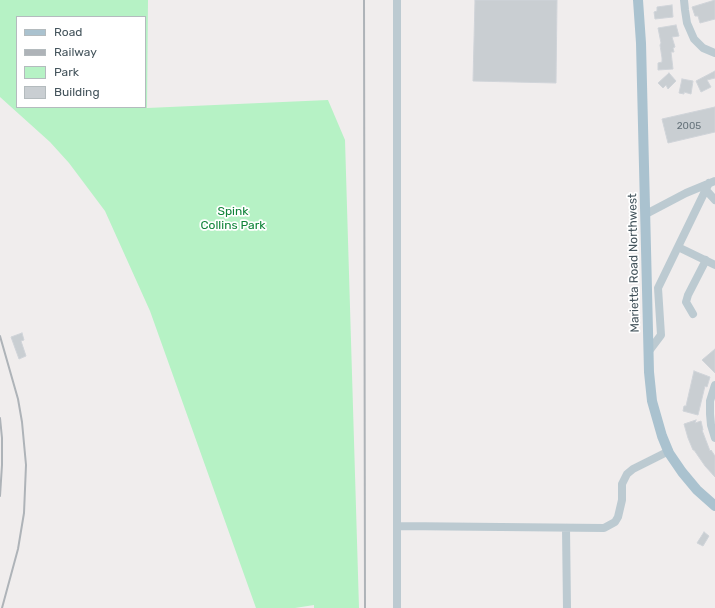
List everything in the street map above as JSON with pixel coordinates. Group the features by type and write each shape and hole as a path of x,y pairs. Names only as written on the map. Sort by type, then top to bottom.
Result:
{"main road":[{"name":"Marietta Road Northwest","path":"638,0 641,43 649,351 652,401 662,436 669,451 682,472 697,490 715,506"}],"street":[{"path":"397,0 398,608"},
{"path":"684,0 687,24 694,39 703,48 715,53"},
{"path":"646,214 686,193 710,185"},
{"path":"710,185 715,200"},
{"path":"649,351 660,335 658,288 710,185"},
{"path":"678,247 715,265"},
{"path":"692,314 686,302 688,295 706,260"},
{"path":"715,385 710,401 711,425 715,438"},
{"path":"398,526 604,528 609,526 618,517 622,500 622,484 627,474 633,469 669,451"},
{"path":"566,528 567,608"}],"green space":[{"name":"Spink Collins Park","path":"0,0 148,0 147,108 328,100 345,140 359,608 314,608 314,605 295,608 256,608 150,311 105,211 69,163 50,142 0,97"}],"building":[{"path":"475,0 557,0 556,83 473,81"},
{"path":"715,0 715,19 700,23 698,16 695,16 692,7"},
{"path":"672,5 673,17 655,19 654,12 657,11 657,7"},
{"path":"676,25 679,36 672,37 675,47 673,48 674,52 671,52 673,69 658,70 658,63 662,62 662,58 658,28"},
{"path":"715,71 715,78 707,80 711,87 701,92 696,81"},
{"path":"669,73 676,81 668,89 666,85 663,88 658,83"},
{"path":"682,79 693,81 691,94 684,92 684,94 679,93"},
{"path":"715,107 715,132 668,143 662,119"},
{"path":"22,333 24,340 21,341 26,356 19,359 11,337"},
{"path":"715,349 715,373 702,360"},
{"path":"694,371 710,377 707,387 705,386 698,415 683,411 684,406 686,406"},
{"path":"696,420 695,423 701,421 702,430 710,451 711,450 715,456 715,477 693,450 688,438 684,424"},
{"path":"704,532 709,536 703,546 697,543"}],"railway":[{"path":"364,0 365,608"},
{"path":"0,336 18,399 22,422 26,465 24,513 18,549 2,608"},
{"path":"0,418 2,438 0,496"}]}
